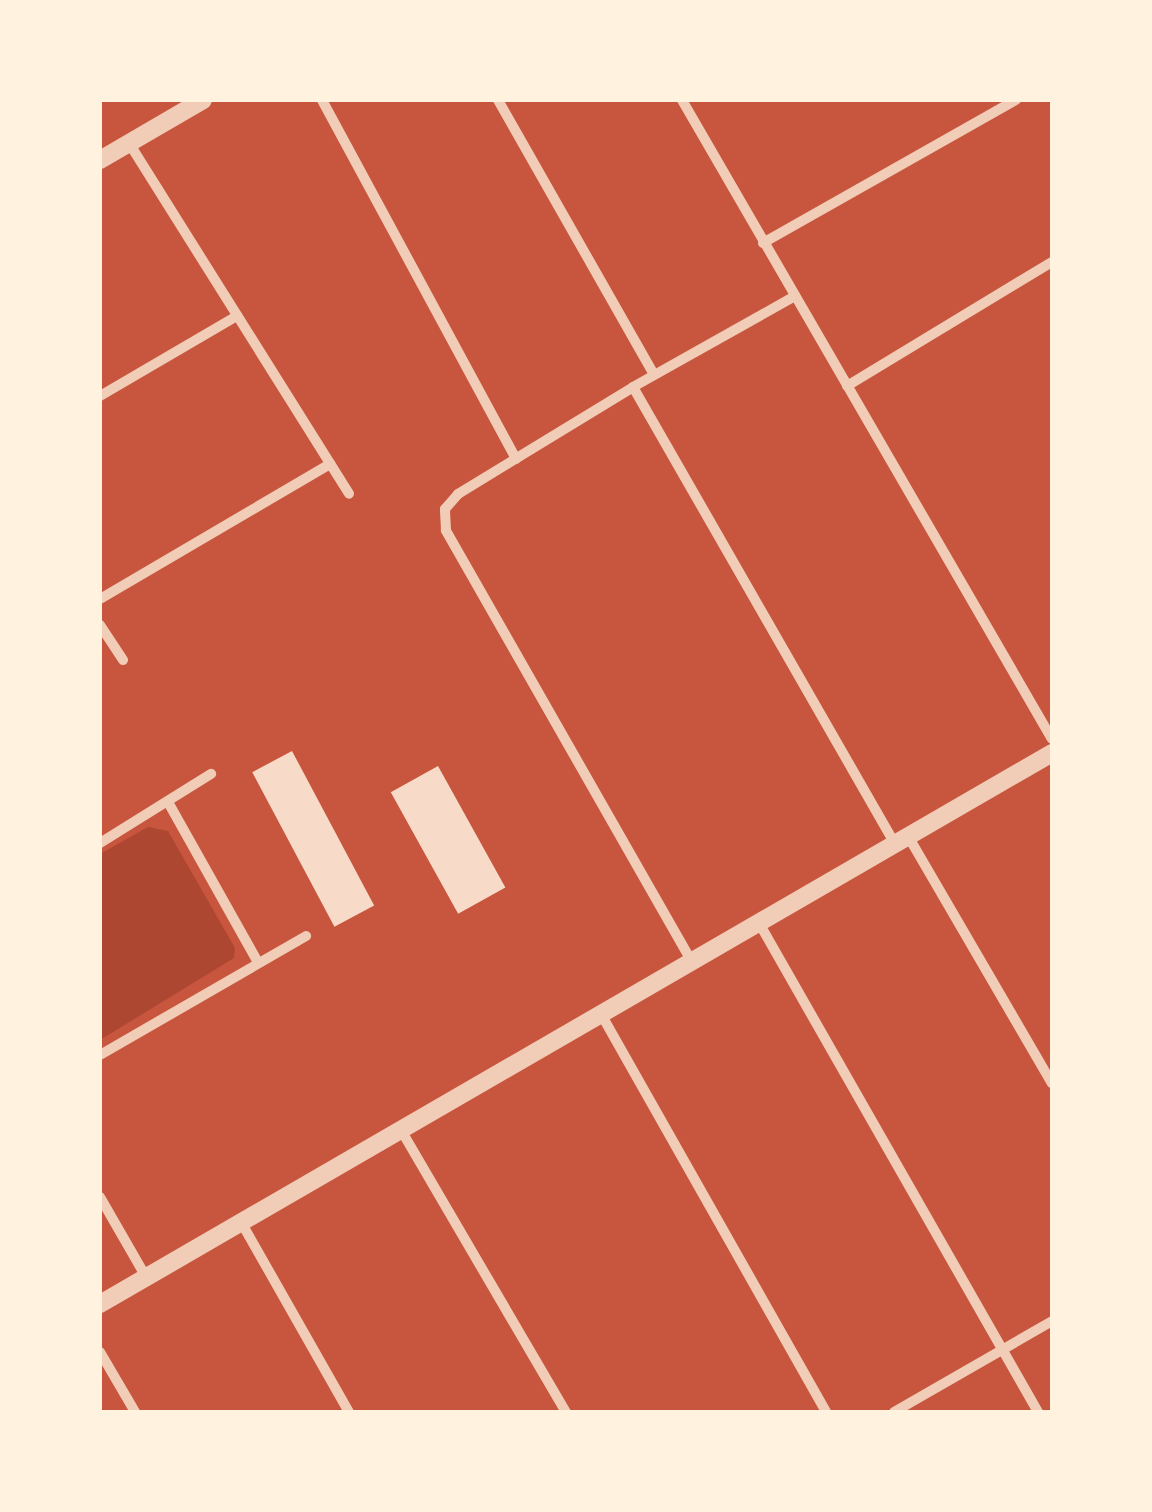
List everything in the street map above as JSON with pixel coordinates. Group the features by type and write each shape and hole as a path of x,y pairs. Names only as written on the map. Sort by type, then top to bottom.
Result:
{"street":[{"path":"100,160 203,100"},
{"path":"322,100 516,459"},
{"path":"498,100 654,375"},
{"path":"682,100 1052,739"},
{"path":"763,243 1016,100"},
{"path":"129,144 349,494"},
{"path":"847,386 1052,262"},
{"path":"692,962 446,530 445,509 516,459 633,387 794,296"},
{"path":"100,396 237,316"},
{"path":"633,387 902,840 1052,1083"},
{"path":"100,599 330,464"},
{"path":"100,625 123,660"},
{"path":"100,1304 1052,753"},
{"path":"100,843 211,774"},
{"path":"168,802 256,960"},
{"path":"760,922 1038,1412"},
{"path":"100,1055 256,960 306,936"},
{"path":"601,1014 826,1412"},
{"path":"401,1130 566,1412"},
{"path":"100,1197 146,1277"},
{"path":"241,1222 349,1412"},
{"path":"894,1412 1052,1321"},
{"path":"100,1352 135,1412"}],"shaded area":[{"path":"148,827 168,831 235,948 234,958 100,1040 100,854"}],"building":[{"path":"292,751 374,906 334,927 252,772"},
{"path":"438,766 505,888 458,914 391,792"}]}
